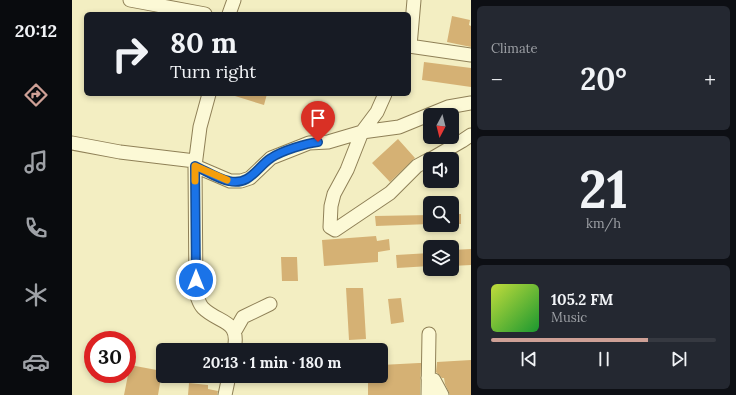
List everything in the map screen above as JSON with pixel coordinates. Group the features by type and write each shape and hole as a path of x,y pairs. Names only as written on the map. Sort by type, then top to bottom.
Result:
{"street":[{"path":"130,0 194,12"},
{"path":"230,12 234,0"},
{"path":"411,34 414,0"},
{"path":"411,46 471,55"},
{"path":"208,96 200,127 195,164 196,294 201,307 211,314 228,322 235,331"},
{"path":"384,96 377,112 362,132 348,170 334,194 331,206 330,227 335,230 390,193 423,163"},
{"path":"72,143 195,164 230,181 241,181 250,178 271,158 309,143 328,142 362,132 399,127 448,107 471,103"},
{"path":"442,152 471,134"},
{"path":"234,343 235,331 243,317 270,304"},
{"path":"428,395 429,334"},
{"path":"428,378 434,380 442,395"},
{"path":"225,395 228,383"}],"building":[{"path":"452,16 470,20 471,47 447,42"},
{"path":"424,62 471,68 471,87 422,80"},
{"path":"235,96 266,96 264,105"},
{"path":"398,139 415,158 390,182 372,163"},
{"path":"459,214 461,214 461,224 459,224"},
{"path":"423,215 423,224 376,226 375,216"},
{"path":"376,236 377,241 389,239 390,250 378,252 378,262 324,266 322,240"},
{"path":"471,249 471,265 459,266 459,250"},
{"path":"423,253 423,266 397,268 396,255"},
{"path":"281,257 297,257 298,281 282,281"},
{"path":"346,288 363,288 366,339 349,340"},
{"path":"401,298 404,322 391,324 388,299"},
{"path":"471,360 471,395 450,395 444,378 436,372 437,362"},
{"path":"421,363 420,395 368,395 368,383 388,383 388,365"},
{"path":"136,366 156,370 156,383 160,383 158,395 124,395 126,383 136,383"},
{"path":"189,383 208,385 208,389 218,391 217,395 188,395"}],"slow traffic":[{"path":"195,181 195,166 227,180"}],"route":[{"path":"196,280 195,166 230,181 241,181 250,178 271,158 309,143 318,142"}]}
